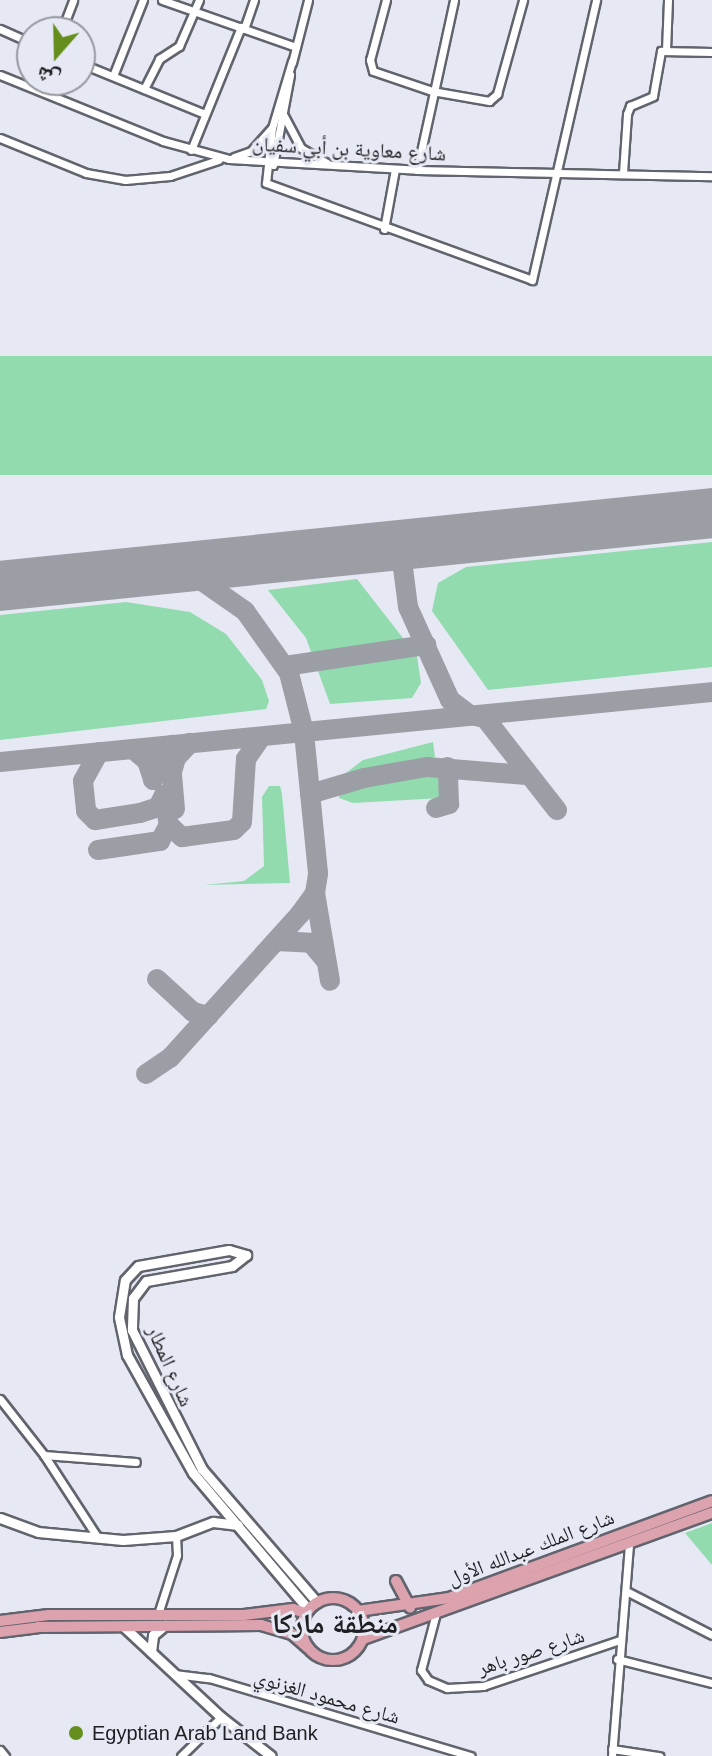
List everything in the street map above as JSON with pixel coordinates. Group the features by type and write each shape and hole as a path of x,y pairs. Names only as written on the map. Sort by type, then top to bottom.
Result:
{"main road":[{"name":"شارع الملك عبدالله الأول","path":"358,1611 410,1607 463,1594 712,1501"},
{"name":"شارع الملك عبدالله الأول","path":"363,1639 385,1628 436,1613 712,1513"},
{"path":"396,1581 410,1607"},
{"path":"0,1621 158,1614 244,1615 310,1608 339,1598 358,1611 363,1639 353,1653 338,1660 322,1658 272,1627 166,1625 0,1632"},
{"path":"308,1648 301,1628 310,1608"},
{"path":"385,1628 391,1609"}],"street":[{"path":"113,76 143,0"},
{"path":"162,0 296,47"},
{"path":"144,89 159,59 179,46 199,0"},
{"path":"191,150 254,0"},
{"path":"308,0 272,128 266,183 384,229 532,280 560,171 596,0"},
{"path":"386,0 372,69 432,91 494,99 523,0"},
{"path":"417,170 454,0"},
{"path":"666,50 668,0"},
{"path":"623,173 627,114 630,106 653,96 659,56 666,50 712,52"},
{"path":"270,163 284,116 292,61"},
{"path":"96,69 205,114"},
{"name":"شارع معاوية بن أبي سفيان","path":"55,96 191,150 229,159 417,170 712,176"},
{"path":"284,116 301,148 333,166"},
{"path":"0,138 86,173 125,180 170,176 208,160 229,159 251,151 272,128"},
{"path":"384,229 395,169"},
{"name":"شارع المطار","path":"310,1608 193,1473 146,1377 131,1316 136,1291 146,1281 232,1266 246,1255 229,1250 138,1266 125,1280 119,1317 123,1346 146,1377 202,1469 310,1608"},
{"path":"119,1317 131,1316"},
{"path":"123,1346 128,1340 140,1353"},
{"path":"0,1399 44,1455 98,1538"},
{"path":"44,1455 136,1462"},
{"path":"0,1518 38,1532 98,1538 176,1536 213,1522 239,1525"},
{"path":"158,1614 177,1555 176,1536"},
{"path":"629,1544 628,1592 617,1659 612,1753 659,1756"},
{"path":"628,1592 712,1635"},
{"name":"شارع صور باهر","path":"436,1613 421,1670 434,1684 458,1690 505,1680 620,1640"},
{"path":"151,1652 153,1635 166,1625"},
{"path":"123,1626 221,1717 271,1756"},
{"path":"617,1659 712,1683"},
{"name":"شارع محمود الغزنوي","path":"174,1674 209,1678 471,1756"},
{"path":"181,1756 221,1717"},
{"path":"0,1750 5,1756"}],"green space":[{"path":"0,356 712,356 712,475 0,475"},
{"path":"712,542 712,667 488,690 432,611 438,583 466,567"},
{"path":"357,579 417,656 421,683 412,698 330,704 306,638 268,590"},
{"path":"126,602 190,612 226,634 262,680 269,701 266,709 0,740 0,615"},
{"path":"433,742 435,757 342,776 363,760"},
{"path":"437,766 442,798 353,803 339,798 340,785 353,778"},
{"path":"269,786 280,786 282,794 290,883 204,885 244,881 264,866 262,797"},
{"path":"712,1523 712,1565 685,1533"}],"taxiway":[{"path":"400,545 408,607 450,700 470,715 485,718 557,810"},
{"path":"146,1074 170,1058 300,914 315,893 318,873 304,732 289,673 245,611 182,567"},
{"path":"285,666 426,645"},
{"path":"0,762 712,692"},
{"path":"99,752 83,781 86,811 95,820 140,813 158,807 164,795 169,825 182,837 234,830 242,822 246,759 260,739"},
{"path":"175,809 172,772 176,758 190,743"},
{"path":"133,749 147,761 153,780 157,762 172,745"},
{"path":"310,794 364,778 427,767 526,775"},
{"path":"436,808 449,804 448,767"},
{"path":"98,850 160,841 169,825"},
{"path":"315,893 330,981"},
{"path":"276,941 311,943 326,961"},
{"path":"157,979 193,1012 209,1016"}],"runway":[{"path":"0,586 712,513"}],"place":[{"name":"Egyptian Arab Land Bank","path":"76,1733"}],"district":[{"name":"منطقة ماركا","path":"335,1624"}]}
